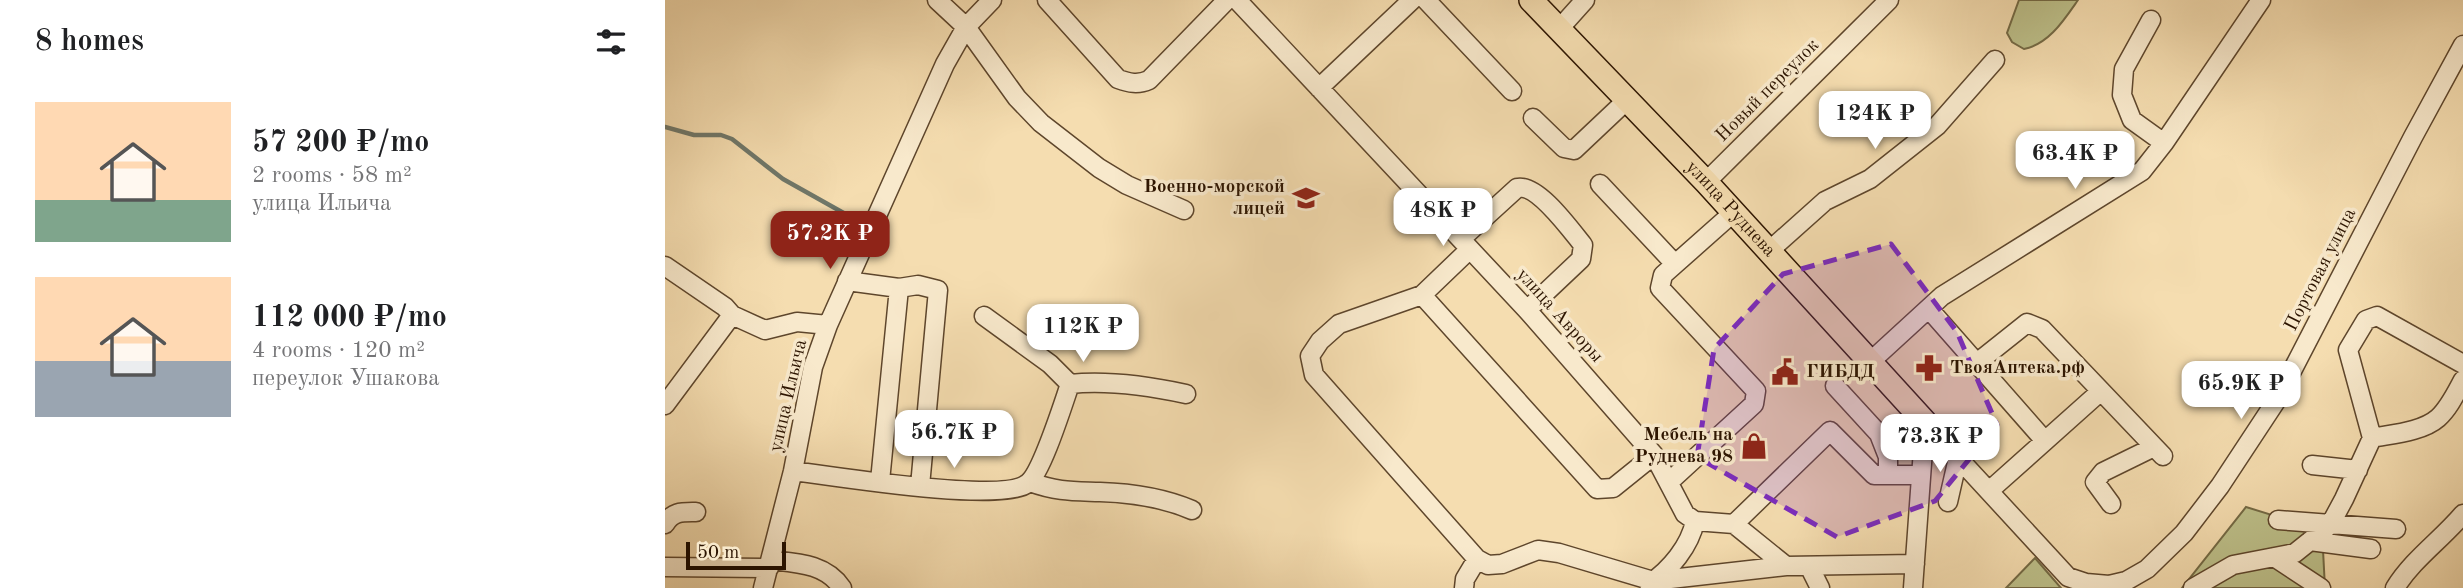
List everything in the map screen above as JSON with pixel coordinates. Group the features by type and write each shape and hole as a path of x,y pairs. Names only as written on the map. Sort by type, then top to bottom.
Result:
{"main road":[{"name":"улица Руднева","path":"1531,0 1706,182 1925,422"}],"street":[{"path":"937,0 965,27 1017,98 1041,123 1099,168 1126,185 1184,210"},
{"name":"улица Ильича","path":"763,588 793,471 813,367 828,325 940,74 965,27 992,0"},
{"path":"1047,0 1118,79 1141,83 1149,80 1227,0"},
{"name":"улица Авроры","path":"1237,0 1527,310 1654,455 1685,514 1695,521"},
{"path":"1319,88 1412,0"},
{"path":"1426,0 1511,91"},
{"path":"1559,29 1584,0"},
{"name":"Новый переулок","path":"1706,182 1889,0"},
{"path":"1870,362 1942,296 2142,170 2164,143 2261,0"},
{"path":"2151,20 2124,69 2122,96 2132,120 2164,143"},
{"name":"Портовая улица","path":"1925,422 2068,577 2088,585 2109,585 2126,581 2147,569 2184,533 2220,486 2278,398 2463,45"},
{"path":"1769,251 1825,201 1870,180 1937,126 1995,60"},
{"path":"1533,118 1564,148 1574,150 1627,100"},
{"path":"1600,184 1675,264"},
{"path":"1527,310 1584,252 1583,245 1535,191 1524,186 1517,188 1465,244 1422,296 1339,324 1320,341 1310,356 1314,375 1478,559 1488,565 1502,564 1538,551 1559,554 1649,586 1786,566 1810,568 1915,565"},
{"path":"1669,482 1754,404 1756,391 1660,288 1663,275 1734,212"},
{"path":"665,266 725,307 732,315 765,330 797,322 828,325"},
{"path":"847,281 899,288 918,285 938,290 920,486"},
{"path":"880,481 899,288"},
{"path":"1422,296 1597,489 1613,488 1654,455"},
{"path":"1929,309 2045,442"},
{"path":"665,405 732,315"},
{"path":"984,316 1050,365 1070,384 1125,384 1186,394"},
{"path":"2193,588 2233,565 2295,553 2330,525 2372,438 2348,350 2366,320 2377,316 2463,364"},
{"path":"1978,362 2027,323 2042,329 2101,391 2158,452 2103,472 2095,482 2111,504"},
{"path":"2372,438 2420,427 2437,419 2449,405 2463,380"},
{"path":"793,471 958,490 1022,487 1030,482 1070,384"},
{"path":"1835,386 1879,434 1888,457 1888,475"},
{"path":"1989,491 2101,391"},
{"path":"1913,588 1925,422"},
{"path":"1734,524 1830,431 1874,475 1921,475"},
{"path":"1948,502 1958,458"},
{"path":"2312,465 2358,470"},
{"path":"1030,482 1068,492 1102,492 1155,499 1192,510"},
{"path":"665,524 678,512 696,512"},
{"path":"2395,588 2408,567 2447,533 2463,514"},
{"path":"2278,520 2396,529"},
{"path":"1649,586 1687,546 1695,521 1734,524 1786,566"},
{"path":"2310,541 2371,549"},
{"path":"2274,557 2321,588"},
{"path":"1464,588 1465,579 1478,559"},
{"path":"665,567 808,565 829,573 842,588"},
{"path":"1810,568 1820,588"}],"highlighted area":[{"path":"1891,244 1957,332 1997,425 1935,501 1837,537 1697,457 1714,349 1783,274"}],"green space":[{"path":"2019,0 2078,0 2048,37 2024,49 2012,42 2007,33"},
{"path":"2246,507 2314,528 2323,550 2325,588 2182,588"},
{"path":"2035,558 2061,588 2006,588"}],"waterway":[{"path":"665,127 694,135 721,135 732,139 783,179 849,216"}],"place":[{"name":"Военно-морской лицей","path":"1306,198"},
{"name":"ТвояАптека.рф","path":"1929,368"},
{"name":"ГИБДД","path":"1785,372"},
{"name":"Мебель на Руднева 98","path":"1754,446"}]}
